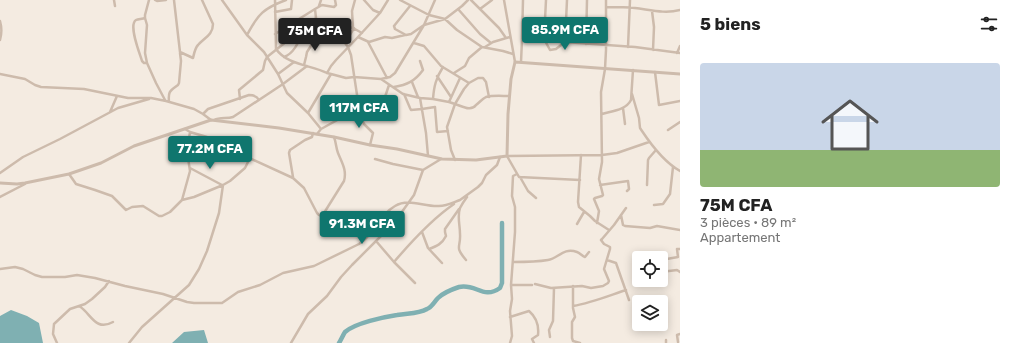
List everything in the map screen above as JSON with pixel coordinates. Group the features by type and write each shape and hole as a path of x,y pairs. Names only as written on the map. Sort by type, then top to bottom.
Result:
{"street":[{"path":"114,0 115,6"},
{"path":"149,0 145,18 147,23 145,53 147,63 166,101"},
{"path":"155,0 166,0"},
{"path":"169,102 170,91 179,83 181,61 174,0"},
{"path":"180,52 193,58 197,46 211,32 213,24 202,0"},
{"path":"222,0 247,35 264,52 278,74 287,93 308,112 321,129"},
{"path":"275,0 276,49 279,54 294,62 329,74 346,78 354,77 381,79 392,76 395,73 414,43 436,0"},
{"path":"247,35 262,12 286,0"},
{"path":"275,12 291,9 292,0"},
{"path":"320,6 321,0"},
{"path":"275,34 320,6 324,5 333,8 336,5 335,0"},
{"path":"355,0 352,11 354,28 345,41 351,55 358,109 364,124 373,133 370,145"},
{"path":"364,0 373,10 380,14"},
{"path":"308,112 334,63 380,14 388,0"},
{"path":"400,0 429,15 445,19 457,30 484,47 513,54"},
{"path":"368,42 385,37 392,38 411,34 424,25 445,19 458,9 466,0"},
{"path":"471,0 499,28 506,38"},
{"path":"480,9 492,0"},
{"path":"504,0 515,62 509,96 507,156 528,191 536,198"},
{"path":"521,62 524,0"},
{"path":"546,0 544,39 550,50 556,49 565,42 679,53 680,46"},
{"path":"565,42 567,0"},
{"path":"586,44 587,0"},
{"path":"597,223 599,211 594,200 595,198 603,195 599,177 602,164 601,92 605,68 606,0"},
{"path":"628,47 630,0"},
{"path":"406,35 395,29 394,26 410,6"},
{"path":"606,7 669,12 680,10 680,14"},
{"path":"240,99 239,90 262,70 267,57 316,17 315,9"},
{"path":"458,9 480,34 491,43"},
{"path":"652,10 654,27 653,50"},
{"path":"145,18 136,20 133,24 134,37 142,61 147,63"},
{"path":"0,20 2,31 0,40"},
{"path":"305,27 315,37"},
{"path":"284,57 291,54 305,27"},
{"path":"0,183 18,184 69,174 101,163 134,146 217,118 230,118 283,84 305,65 306,54 315,37 331,28 342,30 348,27 354,28 362,33"},
{"path":"358,37 368,42 387,78"},
{"path":"454,74 465,66 469,58 484,47 491,43 510,37"},
{"path":"522,40 544,39"},
{"path":"414,43 424,46 439,64 469,83"},
{"path":"394,87 412,82 423,70 420,61"},
{"path":"278,74 294,62"},
{"path":"515,62 680,74"},
{"path":"433,99 434,86 437,76 443,67"},
{"path":"602,114 623,108 629,104 632,94 634,70"},
{"path":"655,72 658,105 680,101"},
{"path":"0,74 25,78 41,87 84,89 128,98 151,98 166,101 194,110 212,120 279,128 334,137 442,159 476,160 507,156 602,155 617,153 649,142"},
{"path":"437,76 451,97"},
{"path":"449,102 460,78"},
{"path":"455,160 447,125 455,104 469,83 478,78 483,78 486,82 489,96"},
{"path":"381,79 403,94 449,102 469,109 476,106 480,101 489,96 509,96"},
{"path":"412,82 422,109 428,157"},
{"path":"293,178 289,153 290,150 312,137 321,129 372,101 385,97 389,84"},
{"path":"403,94 411,110 435,106 437,132 448,131"},
{"path":"632,94 639,118 640,128 656,150 673,167 680,171"},
{"path":"203,114 208,109 249,95 258,98 259,100"},
{"path":"110,113 117,96"},
{"path":"0,173 23,157 118,108 151,98"},
{"path":"623,108 625,124"},
{"path":"668,130 680,122"},
{"path":"185,129 207,137 231,150 293,178 304,188 319,215 323,215 344,181 346,175 334,137"},
{"path":"69,174 76,184 112,196 126,210 132,207 143,206 158,216 162,216 170,212 182,200 190,171 187,151 190,132"},
{"path":"647,185 648,160 656,150"},
{"path":"581,155 580,209 597,223 609,230"},
{"path":"394,262 440,214 480,185 486,175 497,165 500,157"},
{"path":"182,200 194,197 230,181 245,168 250,158"},
{"path":"375,159 423,170"},
{"path":"291,343 308,314 328,296 352,265 394,223 414,194 423,170 442,159"},
{"path":"654,205 663,204 669,197 673,167"},
{"path":"190,168 222,185"},
{"path":"510,343 512,336 510,311 512,299 511,286 516,207 512,196 513,176 517,174"},
{"path":"519,177 580,180"},
{"path":"600,185 628,181 629,187 627,191"},
{"path":"0,197 25,183"},
{"path":"129,343 142,327 188,285 199,269 207,251 219,213 222,185"},
{"path":"429,249 442,244 446,236 445,229 460,209 468,195"},
{"path":"0,268 15,267 35,275 42,276 65,277 77,275 95,278 163,294 194,304 222,303 238,292 260,286 283,273 318,264 359,244 366,240 386,212 394,206 409,202 442,206 460,200"},
{"path":"511,286 533,284 554,288 573,286 590,288 603,286 608,283 609,281 604,269 608,260 610,247 604,244 601,240 626,208"},
{"path":"460,209 460,235 458,249 466,260"},
{"path":"577,224 584,212"},
{"path":"621,215 623,225 625,226 650,228 658,226 680,230"},
{"path":"422,232 429,249 442,263"},
{"path":"376,241 394,262 416,283"},
{"path":"668,259 678,257 677,249 680,249"},
{"path":"513,262 550,260 560,253 567,251 578,252 585,257 589,252"},
{"path":"608,260 616,263 629,300"},
{"path":"668,271 677,270 680,272"},
{"path":"57,343 53,334 54,324 70,309 85,304 92,299 105,287 109,281"},
{"path":"573,286 573,306 575,317 572,322 572,338 574,341 580,343"},
{"path":"550,337 549,330 553,321 554,288"},
{"path":"573,306 582,305 626,290"},
{"path":"79,306 100,324 105,325 113,322"},
{"path":"510,317 529,311 531,312 536,320 539,330 538,335 532,339 534,343"},
{"path":"678,342 678,335 680,334"}],"water":[{"path":"11,310 27,316 39,323 43,343 0,343 0,316"},
{"path":"204,330 208,343 172,343 184,332"}],"waterway":[{"path":"339,343 345,332 356,326 385,317 424,311 443,294 459,287 465,286 484,292 494,291 500,288 502,283 502,223"}]}
